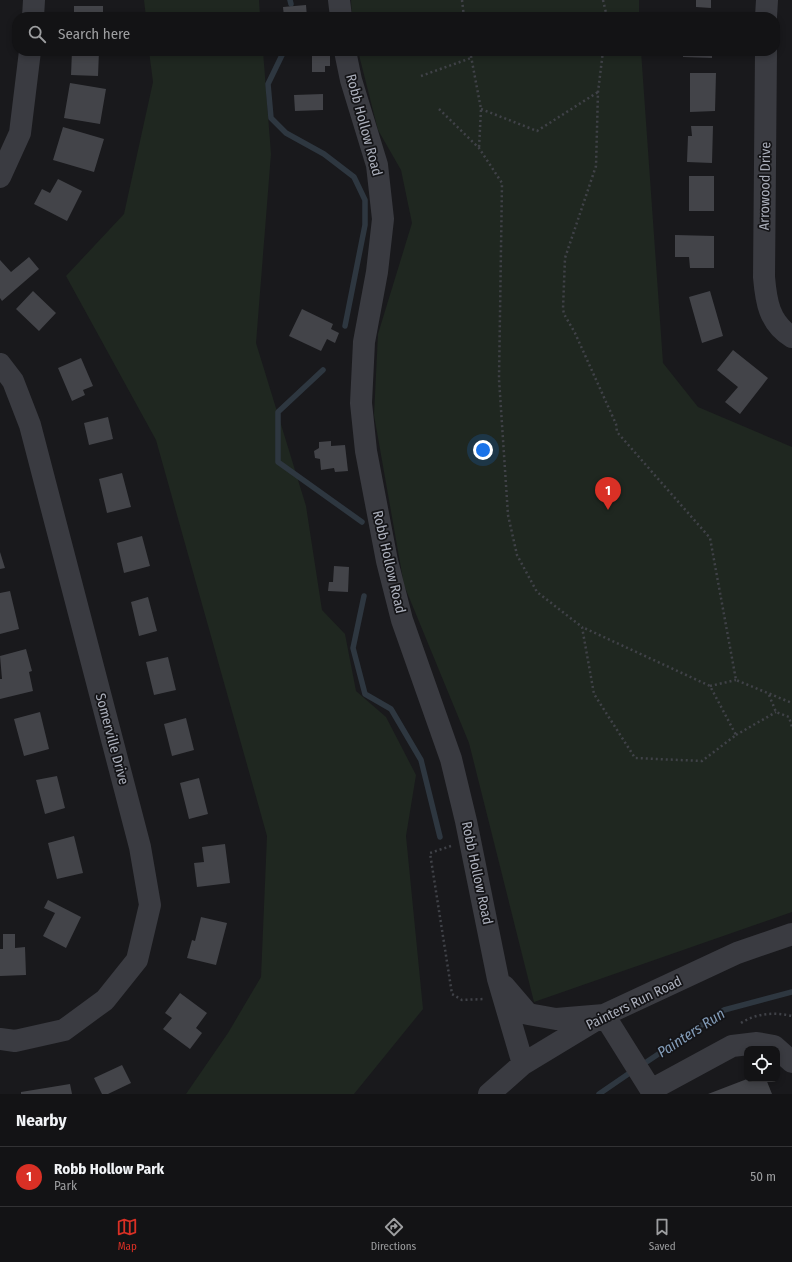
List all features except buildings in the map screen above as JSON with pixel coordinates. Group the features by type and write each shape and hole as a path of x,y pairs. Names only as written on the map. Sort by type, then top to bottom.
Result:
{"street":[{"path":"33,12 34,0"},
{"path":"339,0 340,12"},
{"path":"766,0 766,12"},
{"path":"0,177 20,133 29,56"},
{"name":"Robb Hollow Road","path":"346,56 351,80 377,165 383,219 377,272 364,342 361,403 366,452 387,561 402,620 451,759 470,840 501,987 523,1064"},
{"name":"Arrowood Drive","path":"766,56 764,277 766,303 774,320 792,337"},
{"name":"Somerville Drive","path":"0,364 13,381 30,425 140,847 150,905 137,960 105,1000 64,1030 15,1041 0,1039"},
{"name":"Painters Run Road","path":"489,1094 523,1064 604,1015 737,953 792,934"},
{"path":"501,987 528,1014 556,1019 604,1015 648,1088 732,1046 757,1043 774,1046 792,1062"}],"path":[{"path":"462,0 463,12"},
{"path":"603,0 606,12"},
{"path":"602,56 598,92 596,166 565,258 564,314 575,333 616,424 617,432 710,538 736,680"},
{"path":"421,76 471,58 481,109 479,148"},
{"path":"481,109 537,131 598,92"},
{"path":"439,109 479,148 502,183 499,379 508,515 517,555 537,592 582,626 710,686 736,736"},
{"path":"582,626 594,694 635,758 702,761 736,736 776,712"},
{"path":"710,686 736,680 792,703"},
{"path":"769,694 776,712 789,717 792,727"},
{"path":"470,840 430,853 452,994 462,1000 478,1000 501,987"}],"shaded area":[{"path":"144,0 259,0 260,12 145,12"},
{"path":"351,0 639,0 639,12 352,12"},
{"path":"150,56 263,56 271,154 256,343 306,506 322,610 345,634 356,691 386,717 416,775 406,836 423,1009 354,1094 186,1094 228,1033 261,977 267,836 156,440 66,276 124,214 153,82"},
{"path":"359,56 641,56 663,363 698,407 792,447 792,912 534,1002 469,743 404,585 374,415 378,334 412,223 401,170 378,130"}],"waterway":[{"path":"290,0 291,4"},
{"path":"282,56 268,84 271,118 286,133 324,154 354,177 365,200 365,225 345,326"},
{"path":"323,370 278,412 278,462 362,522"},
{"path":"364,596 353,648 365,694 391,709 421,760 440,837"},
{"name":"Painters Run","path":"642,1065 724,1010 792,992"},
{"name":"Painters Run","path":"599,1094 634,1070"}],"place":[{"name":"Robb Hollow Park","path":"608,510"}]}
